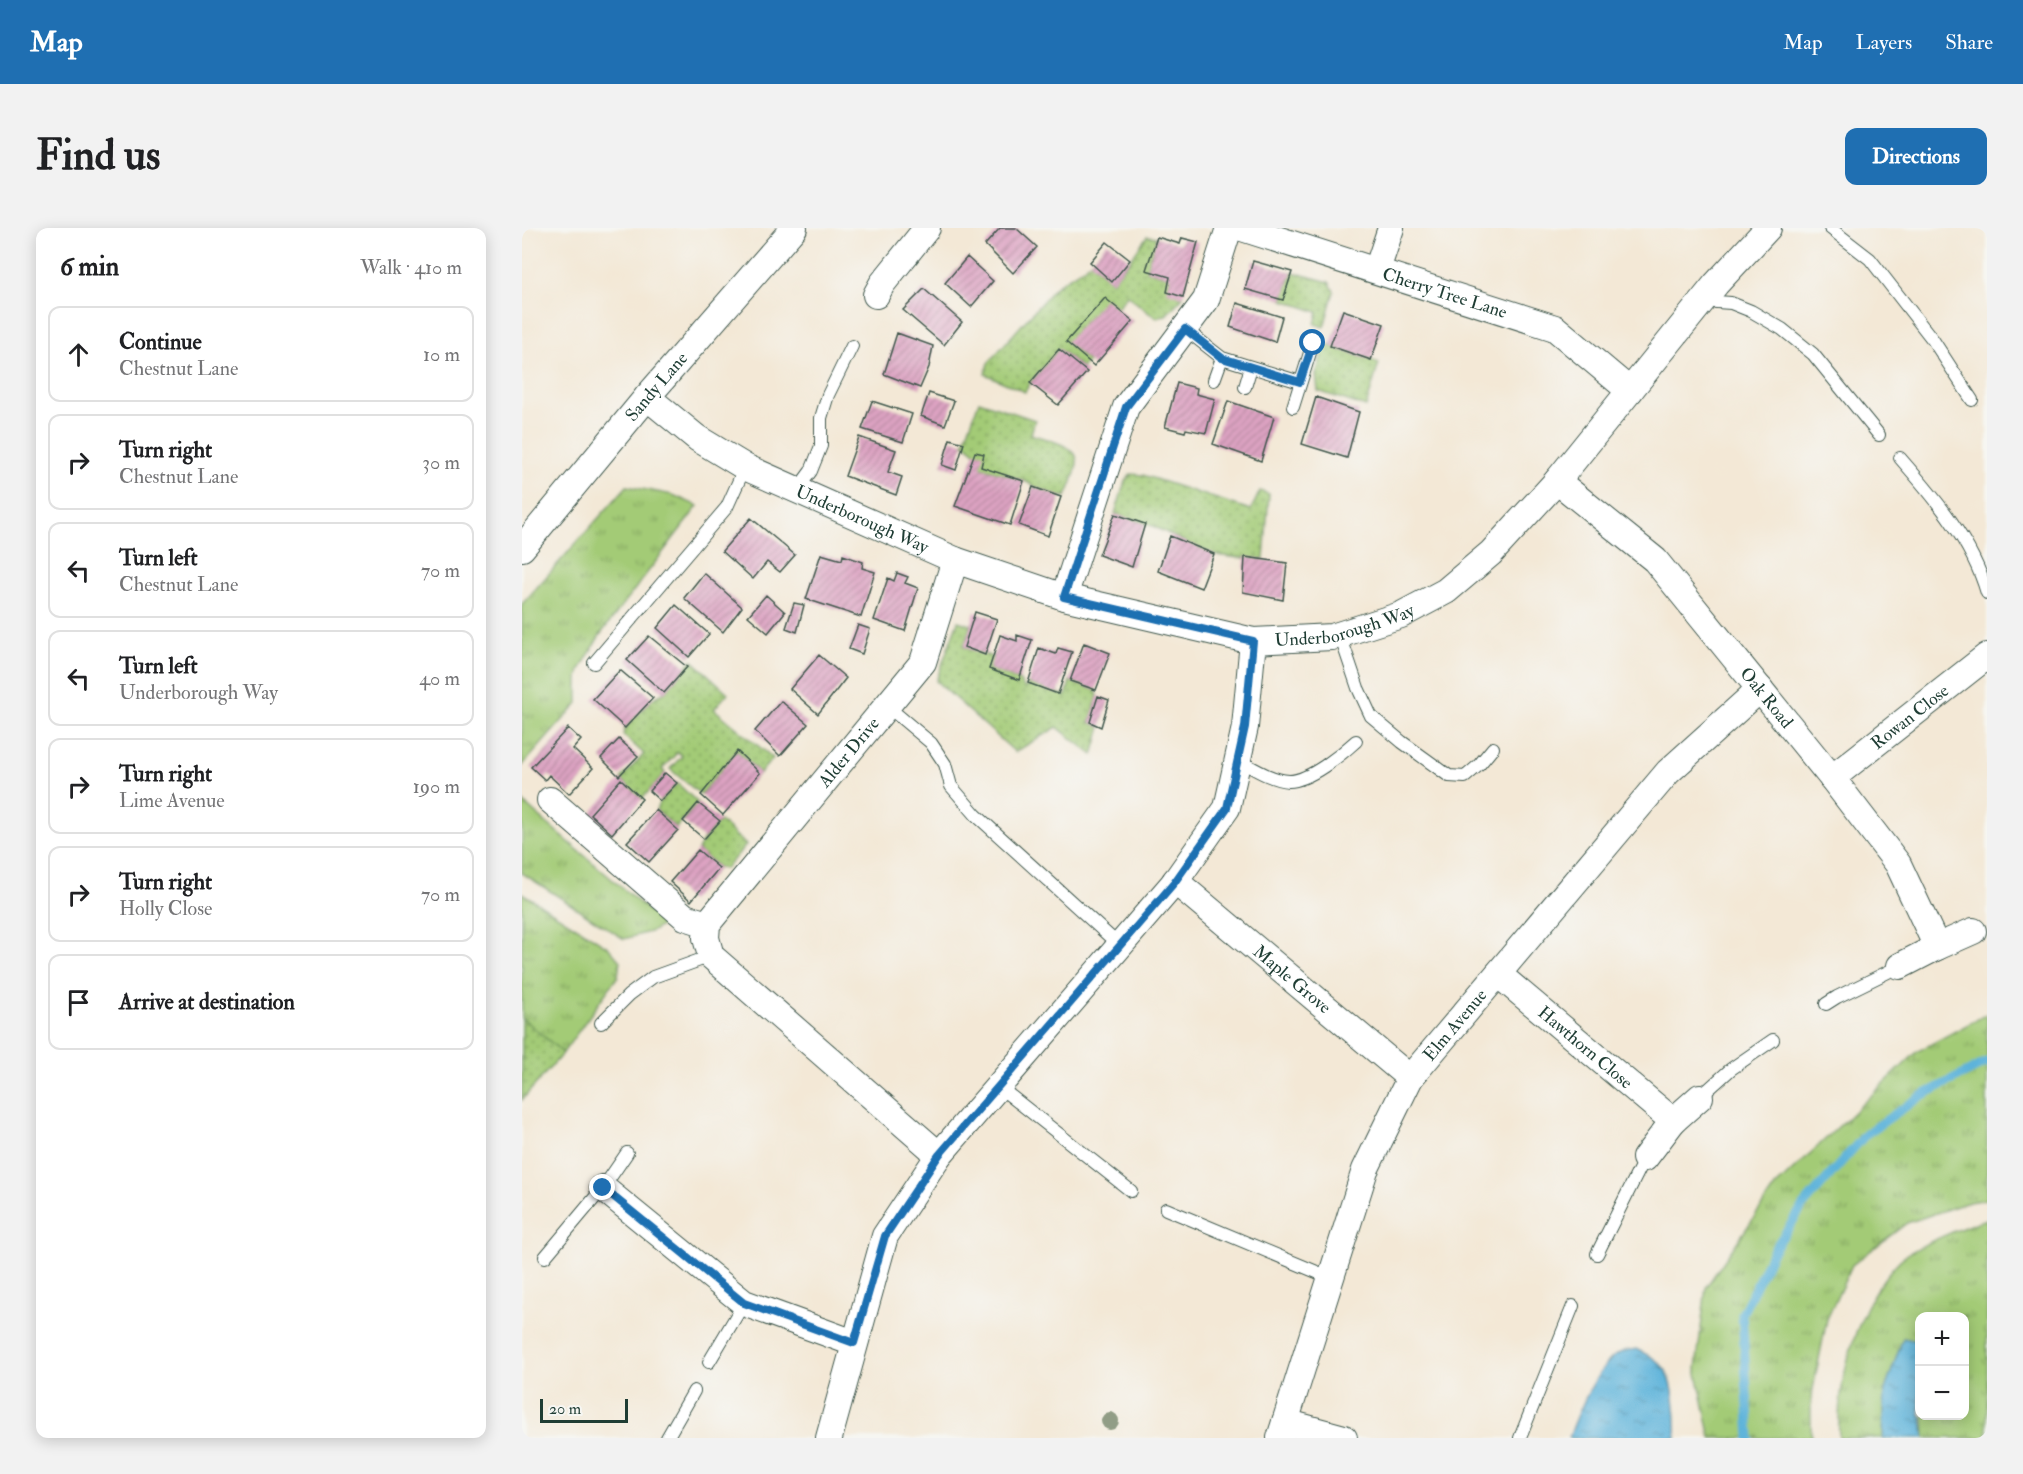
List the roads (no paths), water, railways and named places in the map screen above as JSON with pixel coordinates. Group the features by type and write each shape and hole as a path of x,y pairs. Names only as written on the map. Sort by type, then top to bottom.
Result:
{"street":[{"name":"Sandy Lane","path":"522,548 647,398 794,228"},
{"path":"876,295 882,284 927,228"},
{"path":"1064,597 1126,407 1206,300 1229,228"},
{"name":"Cherry Tree Lane","path":"1242,228 1555,328 1630,391"},
{"path":"1377,270 1391,228"},
{"name":"Underborough Way","path":"647,398 697,438 745,467 955,560 1064,597 1253,641 1332,638 1401,615 1446,591 1491,553 1557,481 1702,301 1768,228"},
{"name":"Oak Road","path":"1557,481 1654,560 1760,689 1898,864 1937,947"},
{"name":"Alder Drive","path":"707,924 923,662 955,560"},
{"path":"829,1438 885,1236 939,1155 1175,881 1227,808 1245,727 1253,641"},
{"name":"Rowan Close","path":"1832,778 1987,656"},
{"name":"Elm Avenue","path":"1282,1430 1365,1170 1410,1078 1668,772 1760,689"},
{"path":"550,800 685,917 707,924 706,938 711,956 939,1155"},
{"name":"Maple Grove","path":"1175,881 1410,1078"},
{"path":"1900,966 1980,929"},
{"name":"Hawthorn Close","path":"1498,974 1673,1121"},
{"path":"1645,1158 1673,1121 1700,1097"},
{"path":"603,1188 744,1303 854,1343"},
{"path":"1282,1430 1344,1438"}],"lane":[{"path":"1830,228 1870,260 1933,340 1972,400"},
{"path":"1702,301 1731,303 1751,311 1782,329 1813,354 1879,435"},
{"path":"1185,329 1222,358 1300,382"},
{"path":"1293,407 1313,343"},
{"path":"797,490 811,471 821,446 821,418 828,395 852,346"},
{"path":"1214,380 1222,358"},
{"path":"1245,387 1251,367"},
{"path":"1900,458 1957,528 1981,572 1987,593"},
{"path":"594,663 727,507 745,467"},
{"path":"1340,635 1358,688 1371,716 1401,742 1449,776 1465,777 1479,765 1492,748"},
{"path":"887,706 931,743 945,764 951,786 976,814 1120,946"},
{"path":"1238,760 1266,775 1289,781 1302,778 1340,756 1356,741"},
{"path":"601,1023 629,995 653,977 711,956"},
{"path":"1826,1004 1900,966"},
{"path":"1700,1097 1731,1069 1773,1040"},
{"path":"998,1086 1131,1191"},
{"path":"545,1257 603,1188 627,1153"},
{"path":"1597,1254 1645,1158"},
{"path":"1166,1209 1331,1278"},
{"path":"709,1362 744,1303"},
{"path":"1520,1438 1573,1306"},
{"path":"667,1438 694,1391"}],"water":[{"path":"1903,1338 1915,1340 1915,1420 1922,1420 1924,1438 1883,1438 1885,1390"},
{"path":"1636,1349 1658,1362 1668,1374 1674,1402 1676,1438 1569,1438 1590,1389 1605,1366 1613,1357 1622,1352"}],"waterway":[{"path":"1750,1438 1742,1314 1773,1251 1803,1206 1866,1134 1921,1096 1987,1062"}]}
